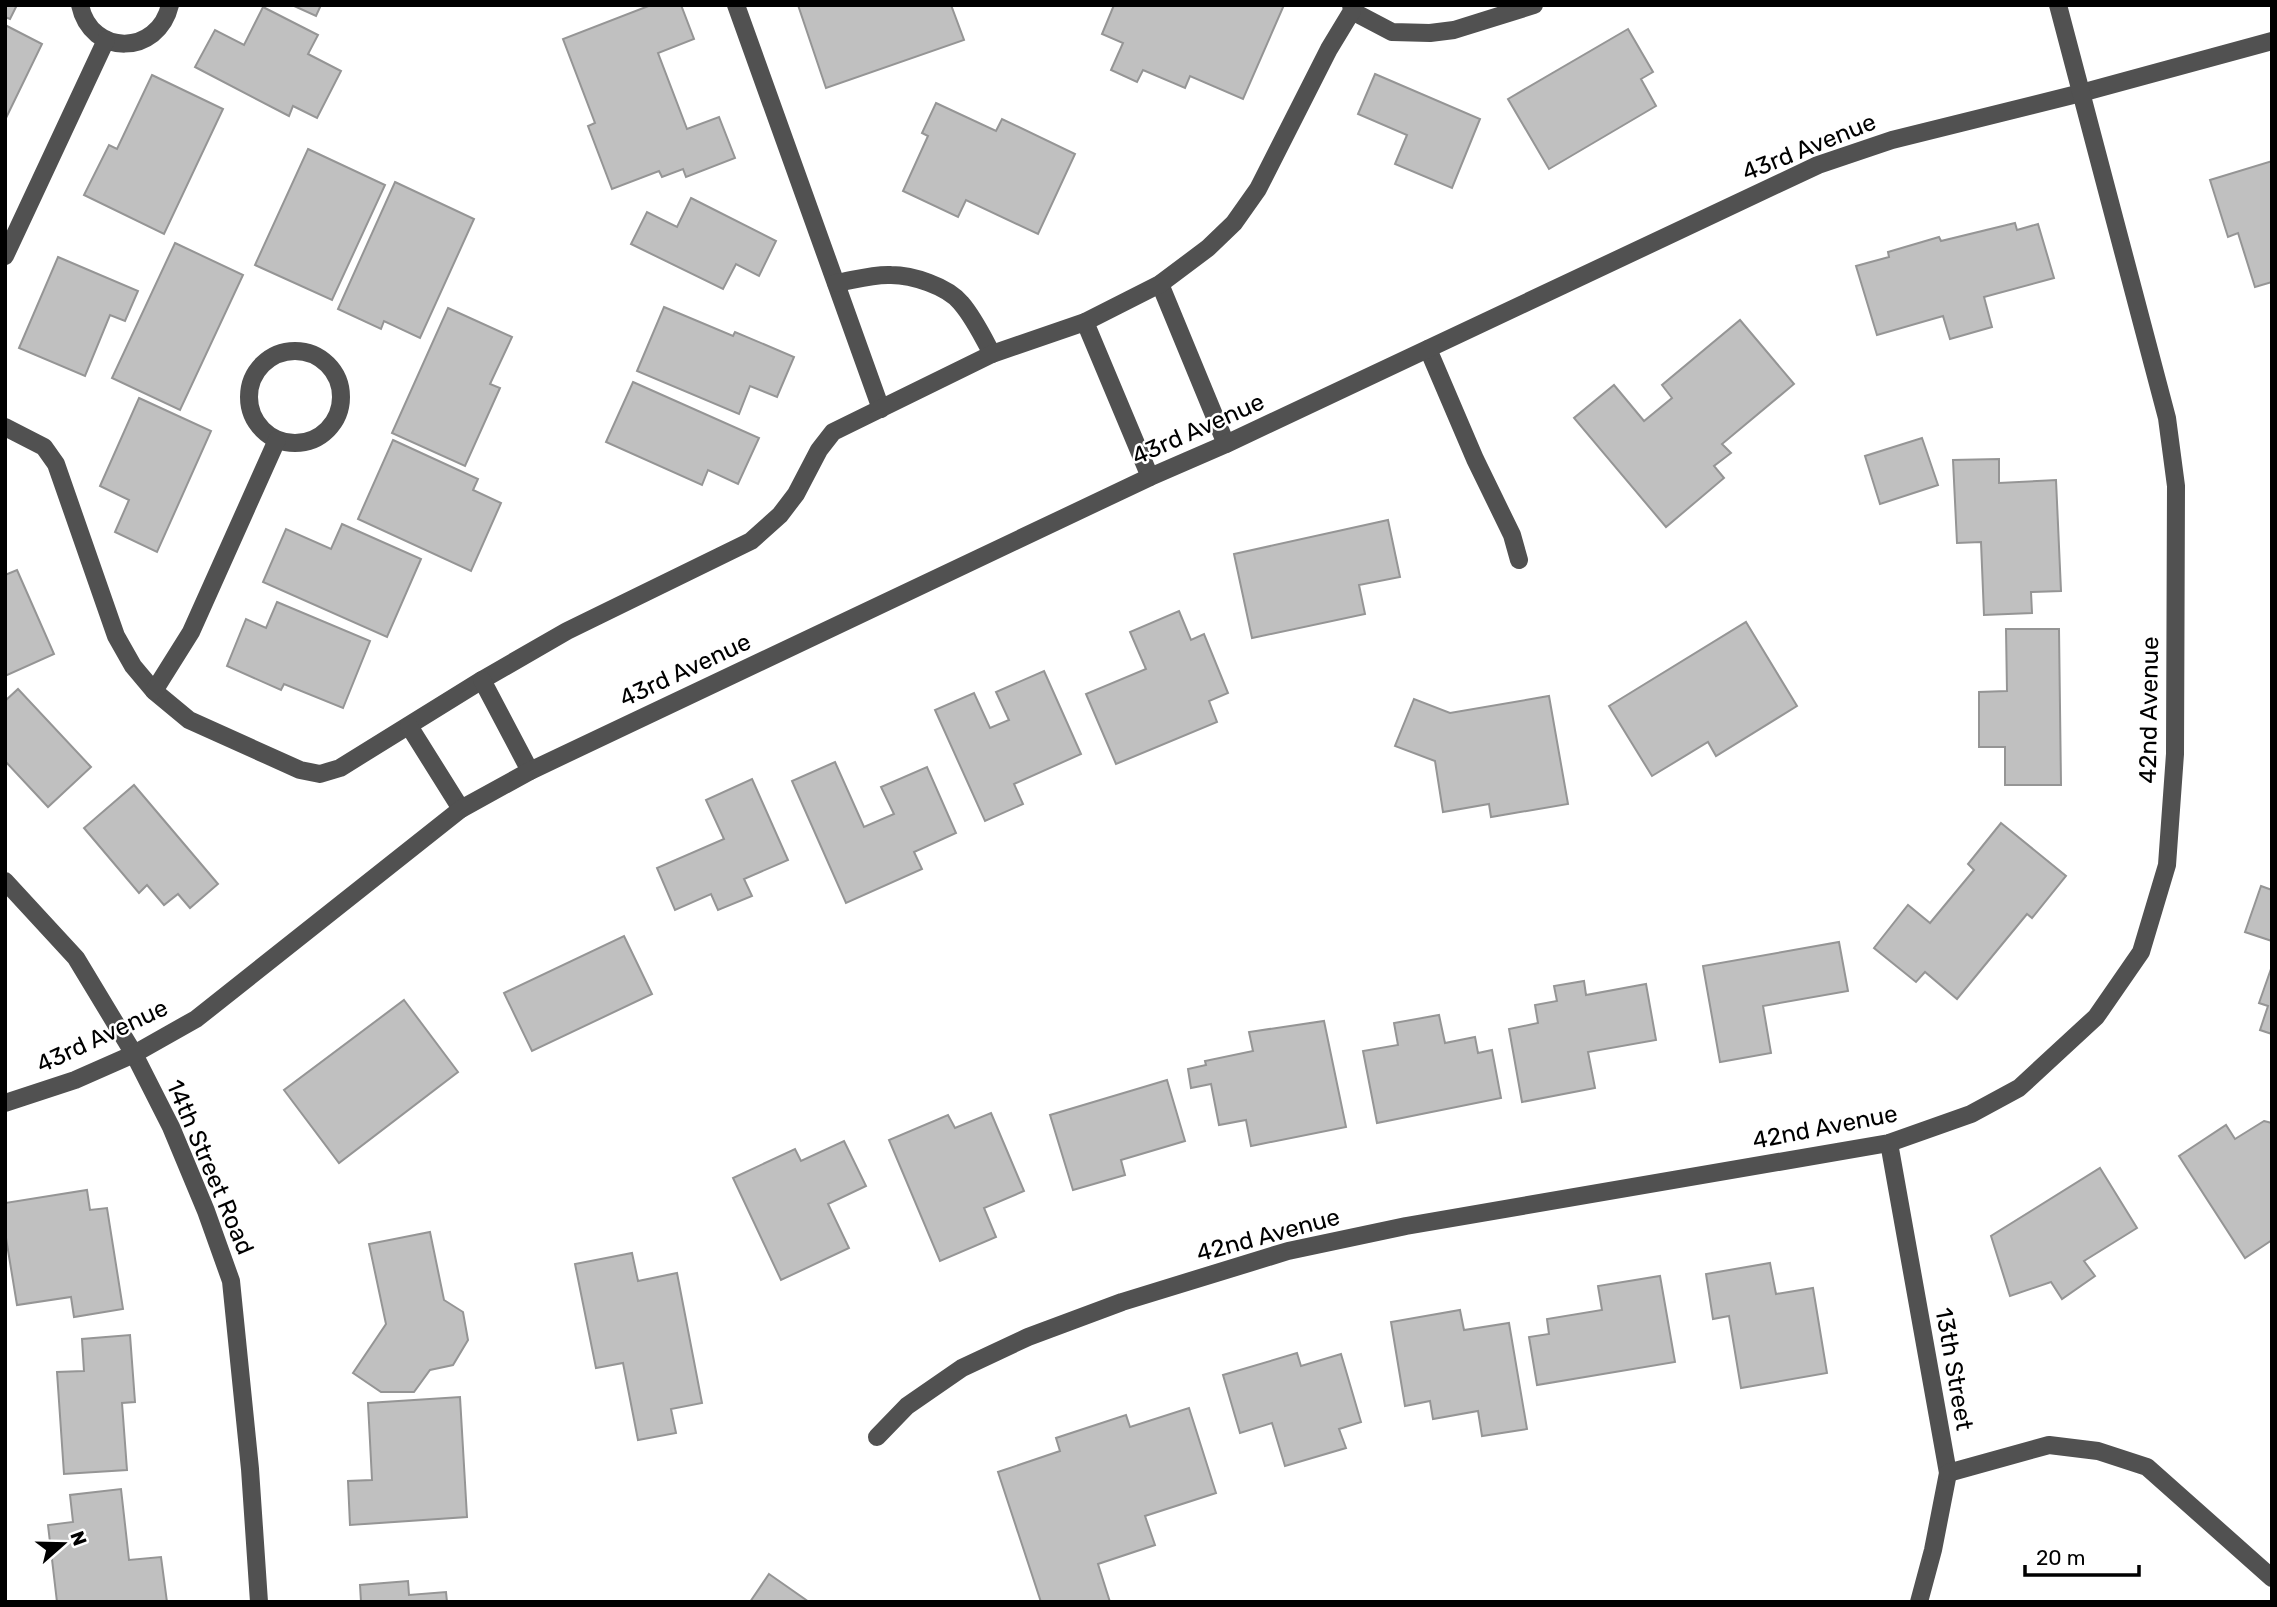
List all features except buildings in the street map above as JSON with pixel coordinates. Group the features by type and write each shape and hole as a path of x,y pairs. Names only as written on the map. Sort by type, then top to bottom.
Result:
{"street":[{"path":"80,5 86,22 94,32 106,40 130,44 142,41 162,26 170,5"},
{"path":"736,5 881,408"},
{"path":"5,427 44,447 55,464 116,636 133,666 153,691 189,720 300,770 320,774 340,768 567,631 751,541 788,505 819,450 833,432 992,354 1085,322 1160,284 1208,248 1234,223 1258,189 1352,8 1392,32 1430,33 1454,30 1534,5"},
{"name":"42nd Avenue","path":"877,1437 907,1406 962,1368 1028,1337 1122,1302 1288,1251 1406,1226 1889,1143 1971,1114 2019,1088 2096,1017 2141,952 2167,865 2175,754 2176,486 2167,418 2058,5"},
{"path":"5,256 106,40"},
{"name":"43rd Avenue","path":"5,1102 75,1080 134,1054 196,1018 461,809 530,771 1150,477 1226,444 1818,165 1892,140 2081,93 2272,41"},
{"path":"836,283 891,275 941,288 960,300 992,354"},
{"path":"1160,284 1226,444"},
{"path":"1085,322 1150,477"},
{"path":"1428,349 1475,459 1512,535 1519,560"},
{"path":"299,351 313,354 326,362 340,382 341,406 338,417 322,436 312,441 288,444 277,440 264,432 255,421 249,393 252,379 261,366 278,355 299,351"},
{"path":"153,691 191,632 277,440"},
{"path":"482,680 530,771"},
{"path":"409,726 461,809"},
{"name":"14th Street Road","path":"5,881 76,958 134,1054 171,1127 206,1211 231,1281 250,1469 259,1602"},
{"name":"13th Street","path":"1889,1143 1948,1473 1933,1550 1919,1602"},
{"path":"1948,1473 2049,1445 2098,1451 2147,1467 2272,1578"}]}
